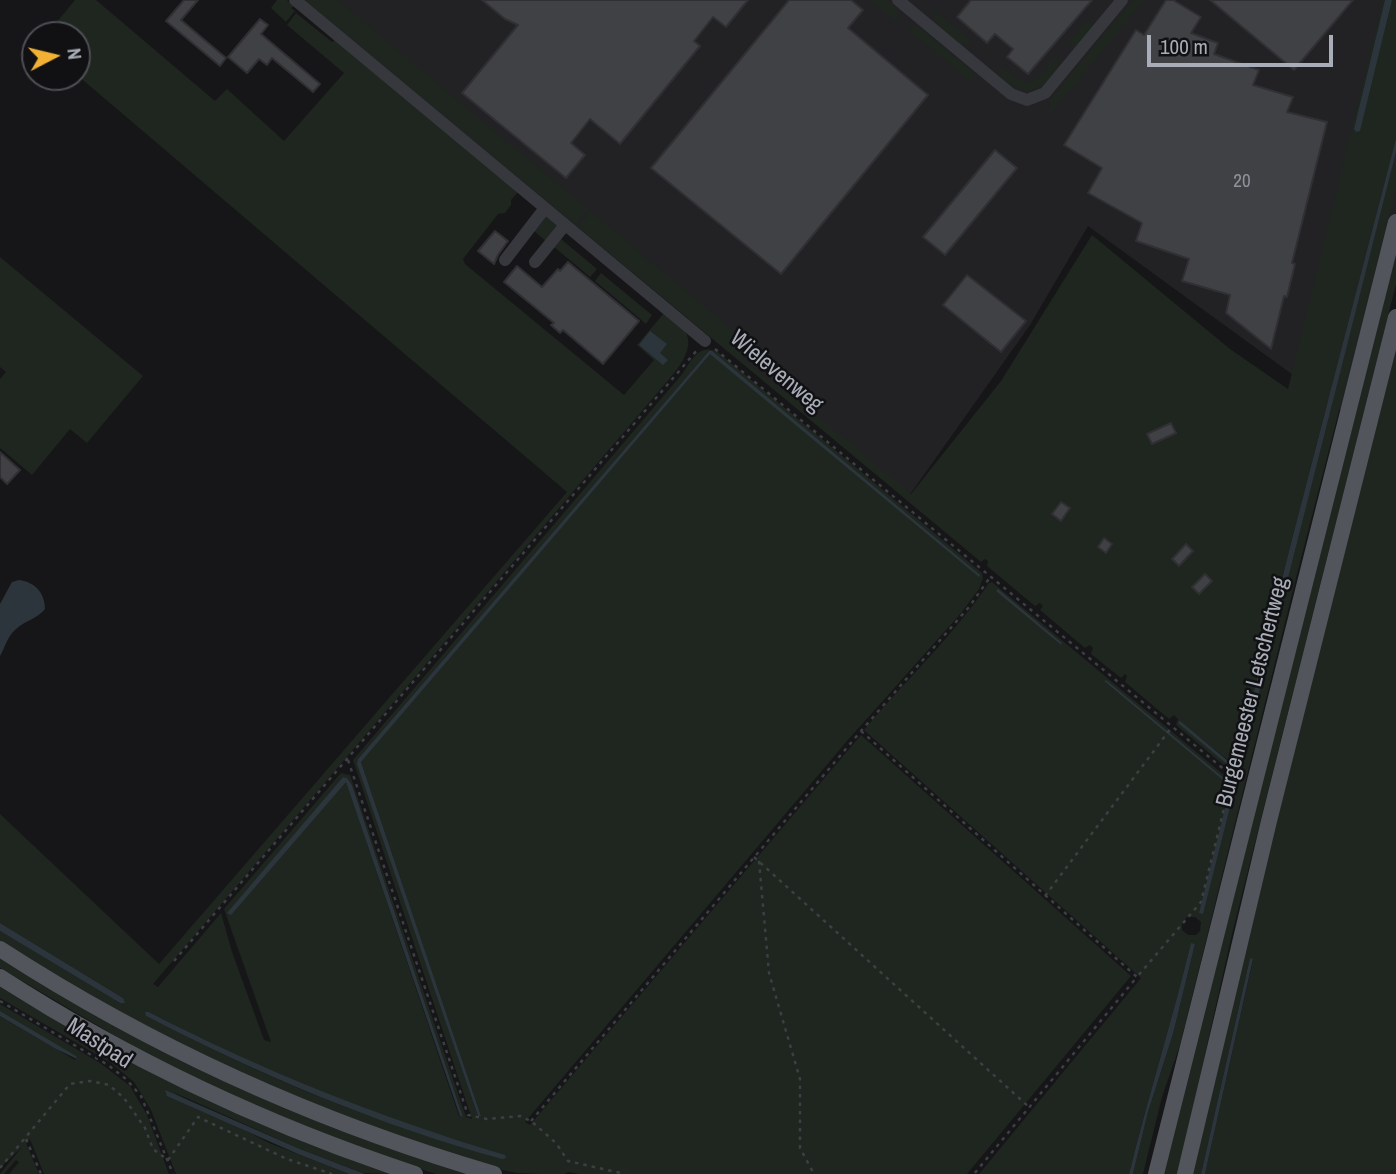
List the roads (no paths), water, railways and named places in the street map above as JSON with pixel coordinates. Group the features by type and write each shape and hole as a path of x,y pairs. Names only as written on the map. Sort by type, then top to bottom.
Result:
{"main road":[{"name":"Burgemeester Letschertweg","path":"1156,1174 1396,222"},
{"name":"Burgemeester Letschertweg","path":"1185,1174 1269,821 1396,317"},
{"path":"0,949 88,1003 219,1071 351,1127 494,1174"},
{"path":"0,977 135,1055 198,1087 322,1140 415,1174"}],"street":[{"name":"Wielevenweg","path":"295,0 705,341"},
{"path":"898,0 1011,94 1027,100 1045,93 1122,0"},
{"path":"505,260 545,208"},
{"path":"535,262 565,225"}]}
